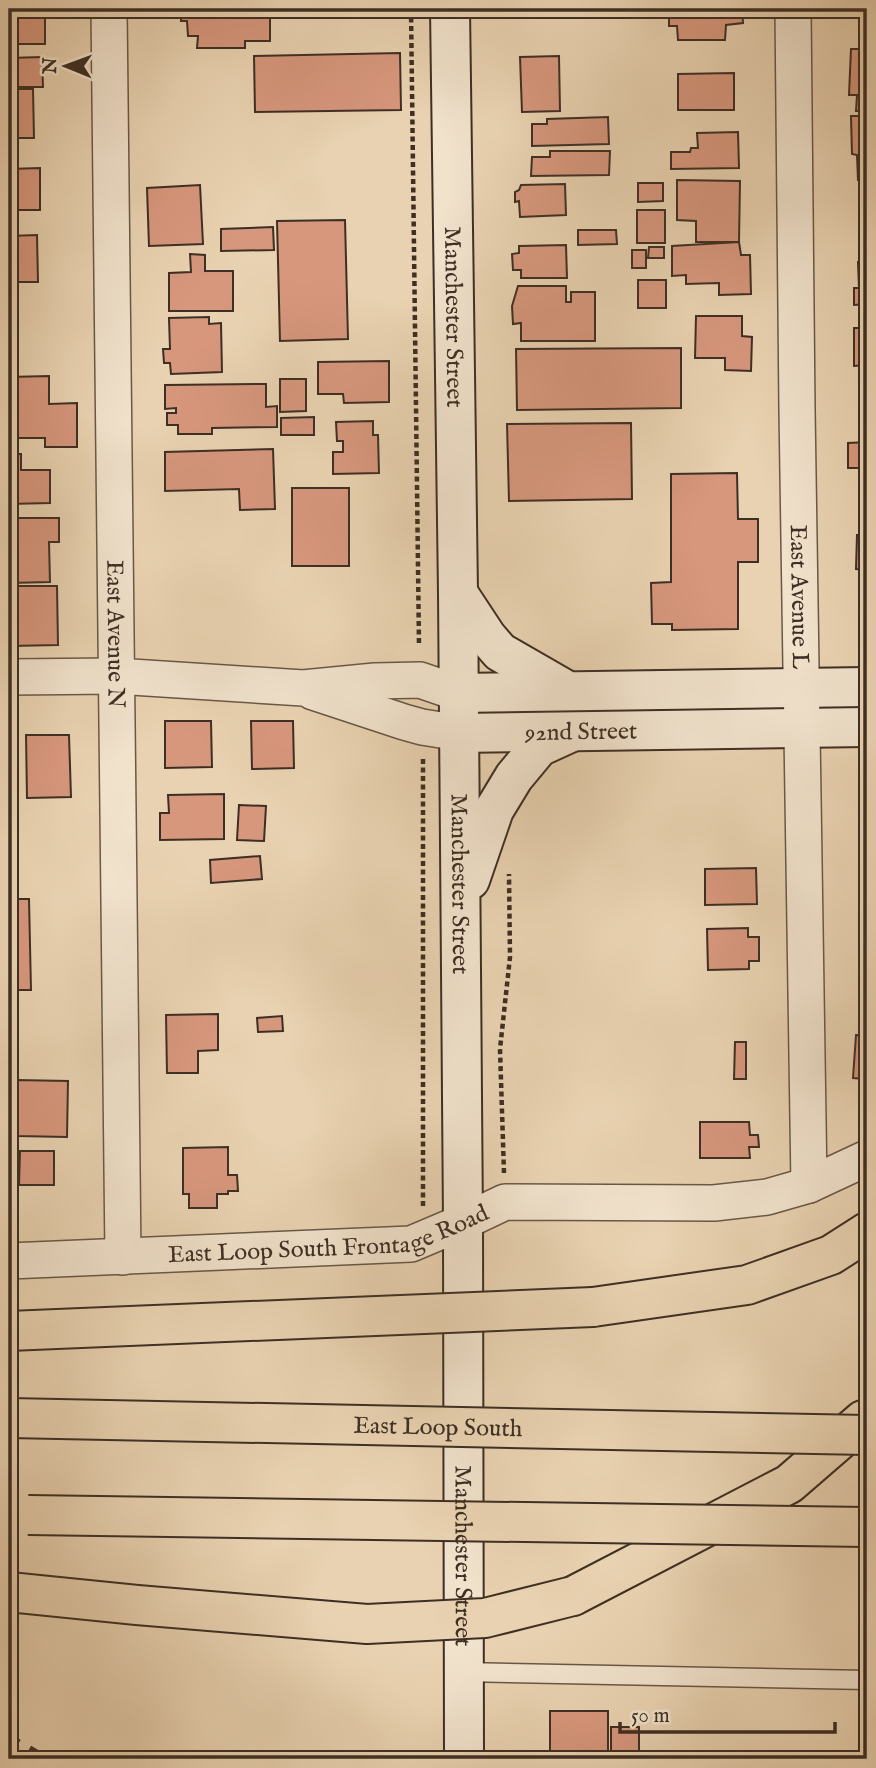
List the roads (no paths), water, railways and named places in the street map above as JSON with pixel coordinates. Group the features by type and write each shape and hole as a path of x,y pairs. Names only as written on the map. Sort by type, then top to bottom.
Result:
{"highway":[{"path":"9,1331 593,1307 747,1285 831,1255 867,1232"},
{"path":"9,1592 367,1624 485,1618 573,1596 789,1484 867,1417"},
{"name":"East Loop South","path":"9,1418 867,1434"},
{"path":"9,1514 867,1527"}],"main road":[{"name":"Manchester Street","path":"450,9 460,733 464,1759"},
{"path":"458,593 486,637 500,652 568,691"},
{"name":"92nd Street","path":"458,693 867,687"},
{"name":"92nd Street","path":"460,733 867,727"},
{"path":"460,909 494,810 514,777 539,747 572,732"}],"street":[{"name":"East Avenue N","path":"109,9 123,1257"},
{"name":"East Avenue L","path":"793,9 809,1185"},
{"name":"92nd Street","path":"9,677 116,676 303,688 420,680 458,693"},
{"name":"92nd Street","path":"303,688 404,722 460,733"},
{"name":"East Loop South Frontage Road","path":"9,1261 411,1244 505,1202 714,1203 767,1197 809,1185 867,1158"}],"lane":[{"path":"463,1672 867,1680"}],"railway":[{"path":"9,1736 49,1759"}]}
